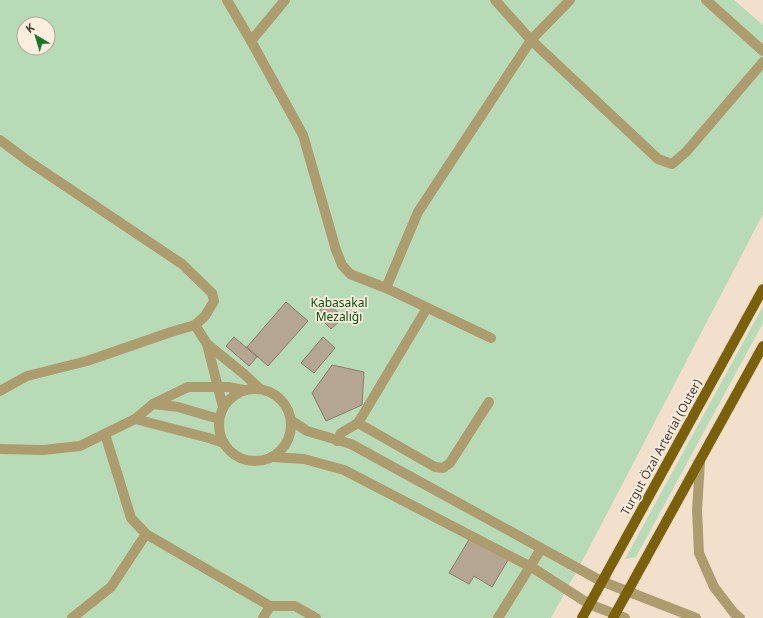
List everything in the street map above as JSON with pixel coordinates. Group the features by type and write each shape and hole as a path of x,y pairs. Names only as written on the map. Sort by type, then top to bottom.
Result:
{"main road":[{"name":"Turgut Özal Arterial (Outer)","path":"582,618 763,288"},
{"path":"614,616 763,346"}],"street":[{"path":"227,0 303,135 336,250 342,265 350,274 386,288 491,338"},
{"path":"251,41 285,0"},
{"path":"495,0 532,40 658,159 672,164 686,152 763,62"},
{"path":"386,288 418,212 532,40 570,0"},
{"path":"706,0 763,51"},
{"path":"0,140 28,161 182,264 212,293 214,301 205,316 195,325 87,361 27,376 0,391"},
{"path":"338,440 341,433 358,423 427,308"},
{"path":"195,325 207,344 260,389"},
{"path":"207,344 223,407"},
{"path":"0,449 43,450 80,446 135,419 153,404 188,387 228,387 244,390"},
{"path":"251,388 260,389 270,391 281,398 289,409 292,421 290,438 284,448 273,457 259,462 249,461 234,455 224,443 219,428 219,419 223,407 232,397 251,388"},
{"path":"358,423 436,467 443,468 450,463 489,402"},
{"path":"153,404 178,407 219,419"},
{"path":"135,419 224,443"},
{"path":"292,421 307,431 350,444 601,582 696,618"},
{"path":"105,434 130,518 146,534 270,606 295,606 316,618"},
{"path":"273,457 304,459 344,470 531,567 589,604 614,616 625,618"},
{"path":"700,462 697,510 699,553 714,587 734,613 740,618"},
{"path":"72,618 111,587 146,534"},
{"path":"498,618 541,549"},
{"path":"263,618 270,606"}],"green space":[{"name":"Kabasakal Mezalığı","path":"0,0 734,0 763,25 763,214 586,554 551,618 0,618"},
{"path":"763,306 763,323 636,557 625,559"}],"building":[{"path":"286,302 308,321 268,366 247,347"},
{"path":"328,302 343,318 331,329 316,314"},
{"path":"234,337 257,357 249,366 226,346"},
{"path":"323,337 335,348 314,373 301,363"},
{"path":"332,365 364,372 362,405 326,421 312,393"},
{"path":"470,538 508,560 492,587 474,576 469,584 449,573"}]}
